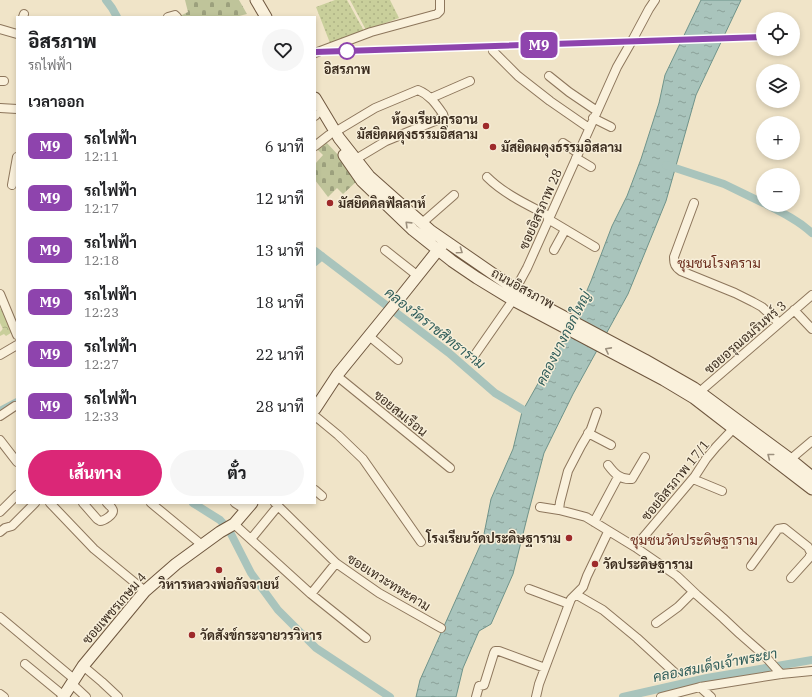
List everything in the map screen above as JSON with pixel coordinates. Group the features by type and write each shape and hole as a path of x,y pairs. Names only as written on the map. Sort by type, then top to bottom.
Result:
{"main road":[{"path":"247,0 256,16"},
{"path":"256,0 265,16"},
{"path":"316,100 332,133 339,138 369,176 431,231 518,297"},
{"name":"ถนนอิสรภาพ","path":"316,114 332,133 362,181 413,230 438,249 477,278 518,297 644,364 664,380 697,395 734,428 786,463 812,489"},
{"path":"316,408 337,376 445,241"},
{"path":"697,395 786,463 812,477"},
{"name":"ซอยเพชรเกษม 4","path":"64,697 83,666 145,591 176,564 228,528 249,507"}],"street":[{"path":"316,53 372,32 437,14 440,11 440,0"},
{"name":"ซอยอิสรภาพ 28","path":"474,356 518,297 527,268 617,67 649,8 656,0"},
{"path":"0,29 16,34"},
{"path":"493,51 523,80 589,128"},
{"path":"550,76 611,127"},
{"path":"431,98 470,81"},
{"path":"316,145 332,133 375,108 418,90 431,98 443,114 444,117 386,141 356,159"},
{"path":"0,108 16,109"},
{"path":"562,143 591,168"},
{"path":"12,185 16,163"},
{"path":"487,177 514,197 549,218 565,230 595,247"},
{"path":"422,223 454,195"},
{"path":"694,203 674,257 676,268 754,302 762,307 779,323"},
{"path":"554,250 565,230"},
{"path":"385,250 418,276"},
{"path":"0,294 16,333"},
{"name":"ซอยอรุณอมรินทร์ 3","path":"697,395 794,310 811,298"},
{"path":"794,310 812,329"},
{"path":"369,336 398,360"},
{"path":"0,355 16,346"},
{"name":"ซอยสมเรือน","path":"337,376 450,468"},
{"path":"0,416 15,406"},
{"path":"559,510 568,471 591,429 597,412"},
{"path":"316,417 363,459 421,542"},
{"name":"ซอยอิสรภาพ 17/1","path":"635,547 693,479 711,453 734,428"},
{"path":"588,434 612,445"},
{"path":"0,440 16,461"},
{"path":"786,463 812,441"},
{"path":"608,465 618,476 630,480 645,457"},
{"path":"594,522 618,476"},
{"path":"693,479 722,492"},
{"path":"316,491 322,496"},
{"path":"0,512 16,496"},
{"path":"0,532 5,528 12,526 34,504"},
{"path":"51,504 94,549 145,591"},
{"path":"85,504 100,521 113,513 113,509 108,504"},
{"path":"151,504 202,545"},
{"path":"238,504 249,507"},
{"path":"251,539 276,505"},
{"name":"ซอยเทวะทหะคาม","path":"276,505 336,563 379,593 441,628"},
{"path":"540,507 586,517 608,532 635,547 677,576 777,668"},
{"path":"228,528 251,539 311,594 366,638"},
{"path":"751,566 774,533 778,529 784,528 810,545 811,553 809,558 791,578"},
{"path":"536,697 539,684 571,599 583,587 608,532"},
{"path":"311,594 336,563"},
{"path":"529,589 569,604"},
{"path":"656,623 678,608 693,592"},
{"path":"576,594 603,610 637,638 675,673"},
{"path":"0,617 73,681 86,697"},
{"path":"476,697 479,686 484,685 495,652 500,651 545,668"},
{"path":"25,664 64,697"},
{"path":"83,666 118,697"},
{"path":"662,697 700,686 777,668 812,671"},
{"path":"700,686 712,697"},
{"path":"0,694 4,697"}],"green space":[{"path":"185,0 239,0 247,14 239,16 180,16 188,12"},
{"path":"335,0 347,0 364,31 330,43 316,7"},
{"path":"350,0 390,0 399,18 366,30"},
{"path":"326,142 358,180 343,194 337,188 328,197 316,181 316,163 323,155 317,149"},
{"path":"4,307 14,331 6,336 4,334 0,336 0,332 3,329 0,323 0,309"}],"water":[{"name":"คลองบางกอกใหญ่","path":"701,0 741,0 696,95 666,201 628,294 573,394 544,453 513,574 491,624 479,631 463,668 456,697 416,697 420,680 483,539 491,499 513,449 522,412 585,295 612,226 627,196 641,159 659,103 665,75"}],"waterway":[{"name":"คลองวัดราชสิทธาราม","path":"106,0 116,16"},
{"path":"666,165 724,184 756,200"},
{"path":"781,212 812,233"},
{"name":"คลองวัดราชสิทธาราม","path":"316,252 449,353 495,393 532,415"},
{"path":"316,261 322,256"},
{"path":"0,411 16,403"},
{"path":"195,504 220,520 229,530 251,573 278,610 316,648 390,697"},
{"name":"คลองสมเด็จเจ้าพระยา","path":"623,697 707,678 812,660"}],"metro line":[{"name":"M9","path":"316,52 756,37"}],"place":[{"name":"อิสรภาพ","path":"347,51"},
{"name":"ห้องเรียนกุรอาน มัสยิดผดุงธรรมอิสลาม","path":"486,126"},
{"name":"มัสยิดผดุงธรรมอิสลาม","path":"493,147"},
{"name":"มัสยิดดิลฟัลลาห์","path":"330,203"},
{"name":"โรงเรียนวัดประดิษฐาราม","path":"569,538"},
{"name":"วัดประดิษฐาราม","path":"595,564"},
{"name":"วิหารหลวงพ่อกัจจายน์","path":"219,570"},
{"name":"วัดสังข์กระจายวรวิหาร","path":"192,635"}],"district":[{"name":"ชุมชนโรงคราม","path":"719,263"},
{"name":"ชุมชนวัดประดิษฐาราม","path":"694,540"}]}
